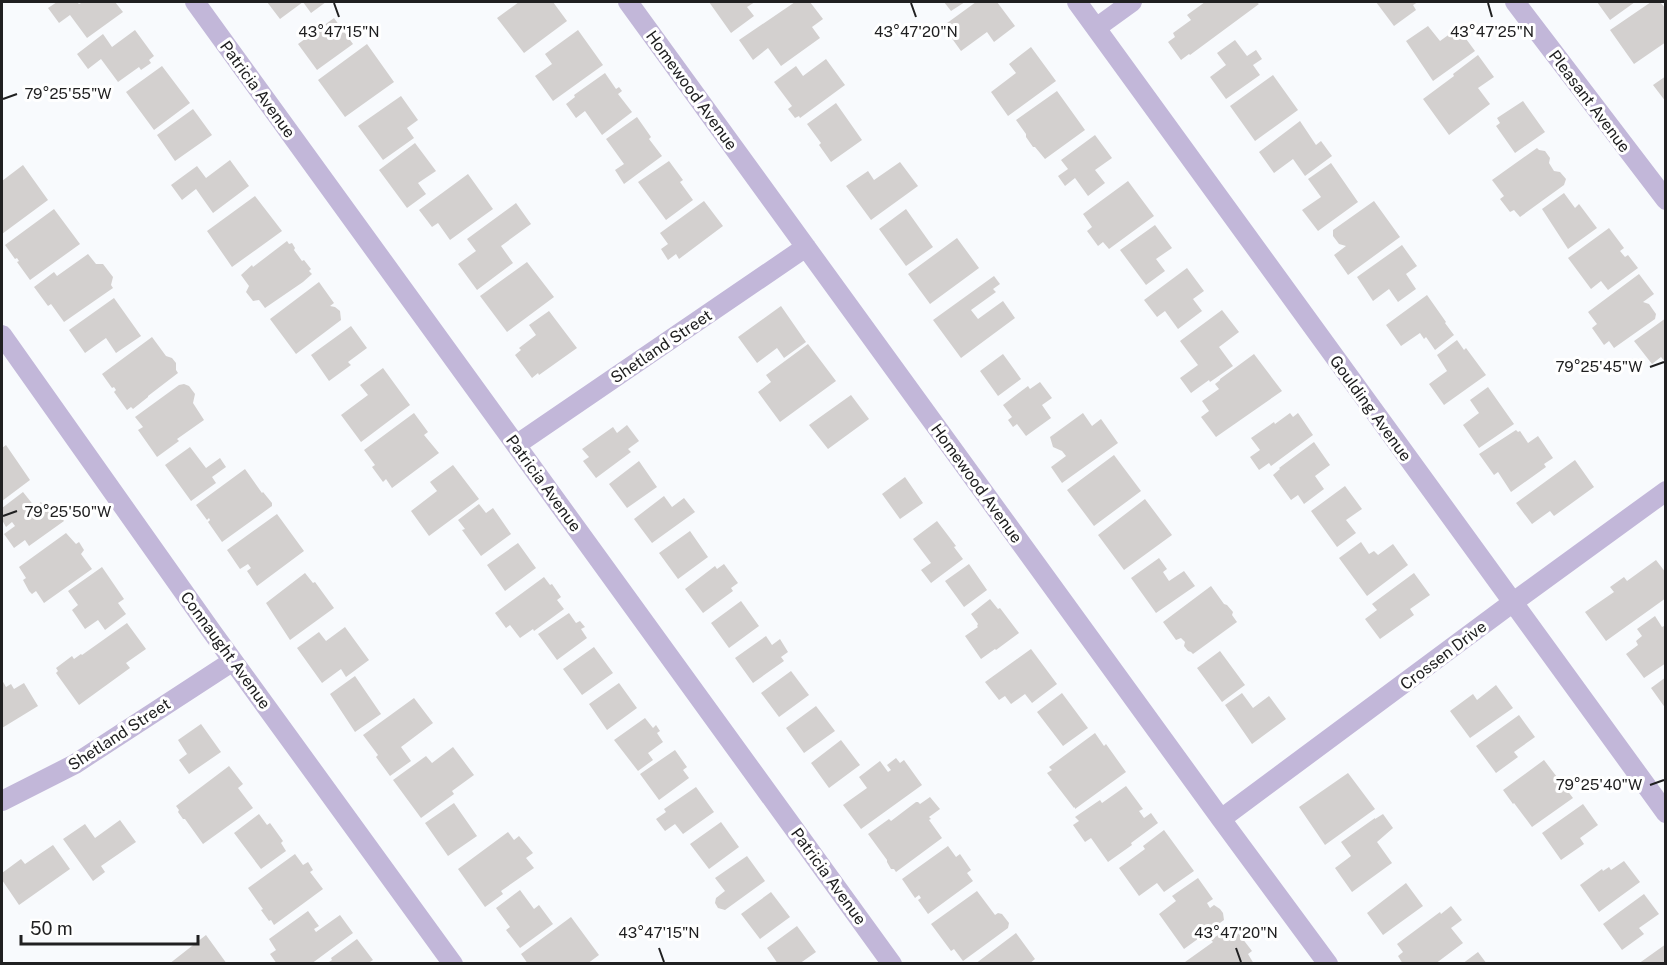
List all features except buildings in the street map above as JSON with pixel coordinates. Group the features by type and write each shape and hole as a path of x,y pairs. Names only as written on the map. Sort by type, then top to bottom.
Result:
{"street":[{"name":"Patricia Avenue","path":"195,2 892,963"},
{"name":"Homewood Avenue","path":"628,2 1221,819 1329,963"},
{"name":"Goulding Avenue","path":"1077,2 1665,813"},
{"path":"1096,28 1132,2"},
{"name":"Pleasant Avenue","path":"1515,2 1665,200"},
{"name":"Shetland Street","path":"516,445 806,247"},
{"name":"Connaught Avenue","path":"2,335 233,661 453,963"},
{"name":"Crossen Drive","path":"1221,819 1665,491"},
{"name":"Shetland Street","path":"2,801 75,764 233,661"}]}
